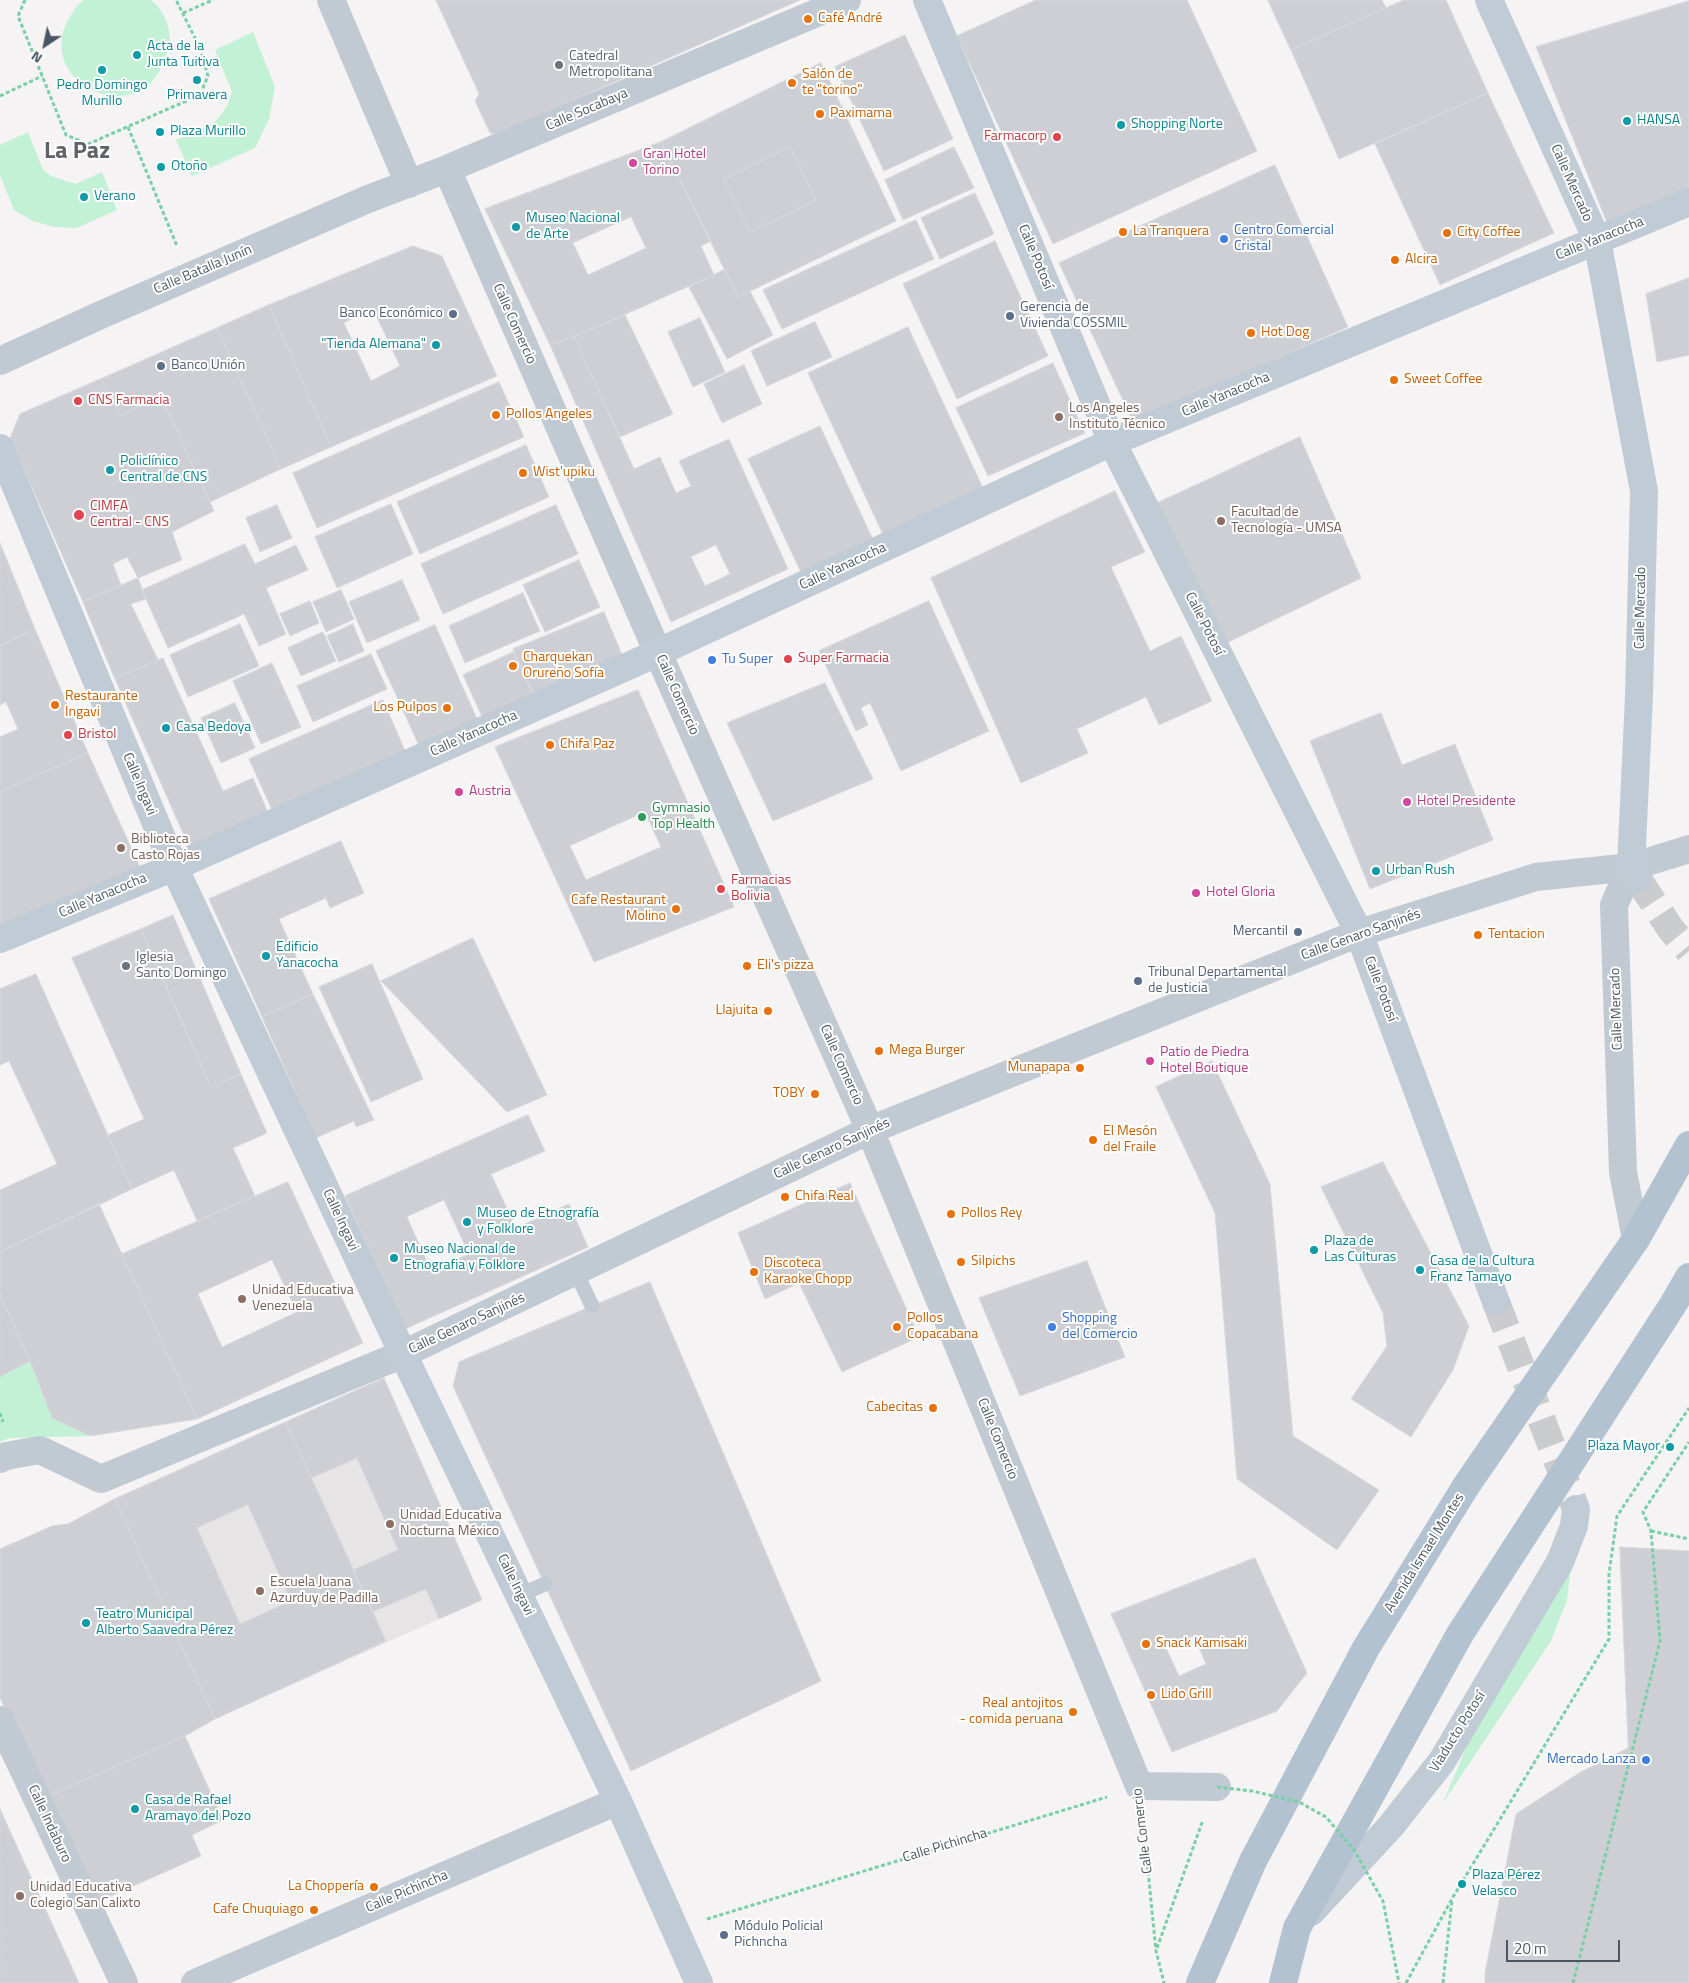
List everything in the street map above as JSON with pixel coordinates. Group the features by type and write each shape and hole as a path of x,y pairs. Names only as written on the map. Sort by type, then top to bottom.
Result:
{"main road":[{"name":"Avenida Ismael Montes","path":"1200,1983 1253,1861 1366,1648 1466,1486 1636,1239 1689,1145"},
{"path":"1283,1983 1297,1928 1460,1634 1674,1303 1689,1276"}],"street":[{"path":"330,0 409,184"},
{"name":"Calle Socabaya","path":"409,184 847,0"},
{"name":"Calle Potosí","path":"928,0 1112,442 1359,933 1478,1249 1496,1302"},
{"name":"Calle Mercado","path":"1489,0 1597,240 1644,491 1634,873 1614,905 1623,1172 1636,1239"},
{"name":"Calle Comercio","path":"447,169 658,653 870,1130 1139,1786"},
{"name":"Calle Batalla Junín","path":"0,361 332,214 409,184"},
{"name":"Calle Yanacocha","path":"0,939 174,867 658,653 1112,442 1689,202"},
{"name":"Calle Ingavi","path":"0,448 174,867 403,1354 618,1802 699,1983"},
{"name":"Calle Genaro Sanjinés","path":"0,1459 40,1450 101,1479 403,1354 870,1130 1359,933 1536,877 1634,873 1689,849"},
{"name":"Viaducto Potosí","path":"1297,1928 1391,1826 1442,1761 1560,1562 1574,1526 1576,1509"},
{"name":"Calle Indaburo","path":"0,1720 124,1983"},
{"path":"1139,1786 1212,1787"},
{"name":"Calle Pichincha","path":"195,1983 618,1802"}],"lane":[{"path":"576,1272 592,1306"},
{"path":"520,1595 545,1584"}],"path":[{"path":"25,0 18,16 66,135 88,144 200,95 208,76 199,46 176,0"},
{"path":"183,14 213,0"},
{"path":"0,96 42,76"},
{"path":"128,127 167,220"},
{"path":"1406,1983 1453,1897 1609,1639 1609,1574 1617,1516 1689,1408"},
{"path":"1573,1983 1660,1641 1651,1531 1643,1512 1689,1442"},
{"path":"1651,1531 1689,1539"},
{"name":"Calle Pichincha","path":"675,1929 1139,1786"},
{"name":"Calle Comercio","path":"1139,1786 1156,1951 1164,1983"},
{"path":"1156,1951 1207,1808 1212,1787 1252,1790 1299,1802 1326,1817 1354,1850 1383,1901 1399,1983"},
{"path":"1443,1983 1453,1897"}],"shaded area":[{"name":"Escuela Juana Azurduy de Padilla","path":"384,1378 482,1600 215,1719 115,1499"}],"green space":[{"path":"83,0 151,0 163,14 168,26 169,44 157,75 137,92 114,96 91,90 73,75 62,54 64,28"},
{"path":"253,32 275,87 269,119 255,148 192,176 176,140 212,124 223,112 232,92 215,50"},
{"path":"28,132 43,170 53,177 76,184 102,172 117,210 76,228 54,227 33,221 14,210 0,175 0,145"},
{"path":"30,1361 52,1418 90,1436 9,1438 0,1442 0,1377"},
{"path":"1573,1549 1567,1600 1551,1641 1443,1803 1497,1673"}],"building":[{"name":"Catedral Metropolitana","path":"436,0 800,0 497,134 490,133 475,101 479,94"},
{"name":"Shopping Norte","path":"1036,0 1187,0 1257,151 1053,244 957,36"},
{"path":"1268,0 1382,0 1386,8 1291,50"},
{"path":"1404,0 1446,0 1488,93 1339,159 1291,50"},
{"name":"HANSA","path":"1689,1 1689,194 1608,225 1536,47"},
{"path":"905,35 953,139 884,171 835,67"},
{"path":"821,63 896,221 738,297 661,142","holes":["790,147 816,200 750,232 724,180"]},
{"path":"1488,93 1554,233 1440,285 1375,144"},
{"name":"Museo Nacional de Arte","path":"661,142 711,241 701,246 714,275 574,337 550,345 485,209","holes":["631,217 646,248 588,275 573,243"]},
{"path":"790,147 816,200 750,232 724,180"},
{"path":"954,147 974,188 903,220 885,180"},
{"path":"1275,165 1348,327 1133,422 1059,263"},
{"path":"975,193 994,234 940,259 921,218"},
{"path":"916,220 934,259 782,329 763,290"},
{"path":"995,241 1048,356 957,399 903,284"},
{"name":"\"Tienda Alemana\"","path":"413,246 442,256 497,376 331,447 269,305","holes":["373,309 400,366 371,381 344,323"]},
{"path":"724,270 738,297 750,291 773,335 727,359 689,287"},
{"path":"1689,278 1689,355 1657,362 1646,294"},
{"path":"269,305 331,447 281,469 217,328"},
{"path":"625,315 673,414 620,437 574,337"},
{"path":"700,318 725,372 693,387 668,332"},
{"path":"815,322 832,357 767,386 751,351"},
{"path":"908,327 987,497 887,543 808,373"},
{"path":"217,328 281,469 210,502 161,397 120,415 101,379"},
{"path":"574,337 634,469 660,457 676,493 691,486 679,461 729,439 788,569 671,622 550,345","holes":["716,545 730,574 705,586 691,557"]},
{"path":"1053,363 1085,433 988,476 956,408"},
{"path":"744,365 762,404 722,423 704,384"},
{"name":"Policlínico Central de CNS","path":"101,379 120,415 161,397 214,511 172,532 182,560 138,578 127,557 113,564 121,585 83,602 10,438 20,414"},
{"path":"499,382 524,437 317,528 293,473"},
{"path":"820,426 876,546 804,579 748,459"},
{"name":"Facultad de Tecnología - UMSA","path":"1300,437 1361,578 1218,647 1155,504"},
{"path":"526,445 549,497 420,554 397,502"},
{"path":"1115,491 1145,552 1111,567 1150,651 1181,636 1212,701 1159,725 1146,697 1077,729 1088,753 1021,783 931,578"},
{"path":"391,504 413,554 337,588 315,537"},
{"path":"277,505 292,538 260,552 246,518"},
{"path":"556,505 578,554 443,614 421,564"},
{"path":"0,543 35,629 0,646"},
{"path":"245,544 255,564 296,545 308,570 266,588 286,634 259,646 244,614 168,648 142,590"},
{"path":"579,560 600,607 545,632 523,585"},
{"path":"138,578 146,599 131,604 158,660 115,679 83,602"},
{"path":"402,580 420,620 367,643 349,602"},
{"path":"341,590 354,619 326,632 313,602"},
{"path":"523,593 540,631 465,663 449,626"},
{"path":"310,601 319,623 290,636 280,614"},
{"path":"929,601 989,731 901,771 870,703 861,708 868,725 856,731 819,651"},
{"path":"604,612 623,657 535,697 513,649"},
{"path":"240,624 259,666 188,697 170,655"},
{"path":"353,624 364,651 339,662 327,636"},
{"path":"435,625 478,721 420,748 376,651"},
{"path":"35,629 88,753 0,792 0,737 18,729 6,702 0,705 0,646"},
{"path":"323,632 336,661 301,676 288,648"},
{"path":"514,652 536,701 485,723 463,675"},
{"path":"371,654 387,689 313,722 297,686"},
{"name":"Casa Bedoya","path":"163,658 223,791 253,778 269,815 190,849 115,679"},
{"path":"272,663 301,727 261,744 233,681"},
{"path":"825,683 873,779 773,821 727,723"},
{"path":"638,690 734,907 594,962 495,747","holes":["645,812 661,847 586,880 570,846"]},
{"path":"383,700 406,753 273,812 249,759"},
{"path":"235,703 255,748 221,763 201,718"},
{"name":"Hotel Presidente","path":"1381,713 1402,765 1455,744 1493,840 1370,889 1310,741"},
{"path":"88,753 145,878 0,931 0,792"},
{"name":"Edificio Yanacocha","path":"341,841 364,893 330,908 326,898 279,919 313,994 262,1017 209,899"},
{"path":"173,915 191,957 159,971 141,929"},
{"path":"141,929 211,1087 241,1074 267,1133 233,1148 255,1196 197,1221 174,1170 132,1189 108,1135 144,1119 72,958"},
{"path":"473,938 547,1095 507,1112 381,981"},
{"path":"191,957 241,1074 211,1087 159,971"},
{"path":"372,964 423,1079 371,1102 319,987"},
{"path":"36,974 132,1189 0,1252 0,1190 57,1164 9,1061 0,1065 0,989"},
{"path":"313,994 374,1120 356,1127 354,1121 316,1138 262,1017"},
{"path":"1212,1061 1270,1184 1293,1436 1379,1490 1337,1550 1237,1479 1215,1213 1156,1087"},
{"path":"528,1115 545,1151 491,1174 516,1228 569,1204 588,1247 405,1329 345,1196","holes":["444,1200 469,1254 431,1271 407,1217"]},
{"path":"1383,1162 1469,1326 1453,1370 1411,1437 1351,1399 1387,1346 1383,1313 1321,1187"},
{"name":"Unidad Educativa Venezuela","path":"288,1182 363,1343 197,1419 122,1254","holes":["272,1260 297,1312 222,1347 198,1294"]},
{"path":"850,1183 919,1337 842,1372 799,1283 765,1299 738,1233"},
{"path":"99,1204 197,1419 90,1436 52,1418 30,1361 0,1294 0,1252"},
{"name":"Shopping del Comercio","path":"1087,1261 1125,1357 1020,1396 979,1298"},
{"path":"650,1282 821,1681 631,1771 453,1386 459,1362"},
{"path":"0,1294 30,1361 0,1377"},
{"name":"Unidad Educativa Nocturna México","path":"384,1378 482,1600 439,1619 426,1589 372,1612 353,1570 398,1550 357,1458 311,1478 286,1422"},
{"name":"Escuela Juana Azurduy de Padilla","path":"286,1422 386,1641 215,1719 115,1499","holes":["248,1505 291,1601 240,1624 197,1528"]},
{"name":"Teatro Municipal Alberto Saavedra Pérez","path":"115,1499 215,1719 185,1736 47,1797 0,1698 0,1549 52,1526 68,1524"},
{"name":"Mercado Lanza","path":"1620,1547 1689,1551 1689,1983 1485,1983 1485,1973 1516,1814 1579,1773 1628,1748"},
{"path":"1255,1558 1307,1673 1277,1711 1172,1752 1111,1614","holes":["1194,1636 1206,1664 1179,1676 1166,1648"]},
{"name":"Casa de Rafael Aramayo del Pozo","path":"185,1736 223,1820 192,1835 201,1856 95,1903 47,1797"},
{"name":"Unidad Educativa Colegio San Calixto","path":"0,1809 79,1983 0,1983"}],"tunnel":[{"path":"1638,879 1670,928 1689,951"},
{"path":"1496,1302 1576,1509"}],"place":[{"name":"Café André","path":"808,19"},
{"name":"Acta de la Junta Tuitiva","path":"137,55"},
{"name":"Catedral Metropolitana","path":"559,65"},
{"name":"Pedro Domingo Murillo","path":"102,70"},
{"name":"Primavera","path":"197,80"},
{"name":"Salón de te \"torino\"","path":"792,83"},
{"name":"Paximama","path":"820,114"},
{"name":"HANSA","path":"1627,121"},
{"name":"Shopping Norte","path":"1121,125"},
{"name":"Plaza Murillo","path":"160,132"},
{"name":"Farmacorp","path":"1057,137"},
{"name":"Gran Hotel Torino","path":"633,163"},
{"name":"Otoño","path":"161,167"},
{"name":"Verano","path":"84,197"},
{"name":"Museo Nacional de Arte","path":"516,227"},
{"name":"La Tranquera","path":"1123,232"},
{"name":"City Coffee","path":"1447,233"},
{"name":"Centro Comercial Cristal","path":"1224,239"},
{"name":"Alcira","path":"1395,260"},
{"name":"Banco Económico","path":"453,314"},
{"name":"Gerencia de Vivienda COSSMIL","path":"1010,316"},
{"name":"Hot Dog","path":"1251,333"},
{"name":"\"Tienda Alemana\"","path":"436,345"},
{"name":"Banco Unión","path":"161,366"},
{"name":"Sweet Coffee","path":"1394,380"},
{"name":"CNS Farmacia","path":"78,401"},
{"name":"Pollos Angeles","path":"496,415"},
{"name":"Los Angeles Instituto Técnico","path":"1059,417"},
{"name":"Policlínico Central de CNS","path":"110,470"},
{"name":"Wist'upiku","path":"523,473"},
{"name":"CIMFA Central - CNS","path":"79,515"},
{"name":"Facultad de Tecnología - UMSA","path":"1221,521"},
{"name":"Super Farmacia","path":"788,659"},
{"name":"Tu Super","path":"712,660"},
{"name":"Charquekan Orureño Sofía","path":"513,666"},
{"name":"Restaurante Ingavi","path":"55,705"},
{"name":"Los Pulpos","path":"447,708"},
{"name":"Casa Bedoya","path":"166,728"},
{"name":"Bristol","path":"68,735"},
{"name":"Chifa Paz","path":"550,745"},
{"name":"Austria","path":"459,792"},
{"name":"Hotel Presidente","path":"1407,802"},
{"name":"Gymnasio Top Health","path":"642,817"},
{"name":"Biblioteca Casto Rojas","path":"121,848"},
{"name":"Urban Rush","path":"1376,871"},
{"name":"Farmacias Bolivia","path":"721,889"},
{"name":"Hotel Gloria","path":"1196,893"},
{"name":"Cafe Restaurant Molino","path":"676,909"},
{"name":"Mercantil","path":"1298,932"},
{"name":"Tentacion","path":"1478,935"},
{"name":"Edificio Yanacocha","path":"266,956"},
{"name":"Iglesia Santo Domingo","path":"126,966"},
{"name":"Eli's pizza","path":"747,966"},
{"name":"Tribunal Departamental de Justicia","path":"1138,981"},
{"name":"Llajuita","path":"768,1011"},
{"name":"Mega Burger","path":"879,1051"},
{"name":"Patio de Piedra Hotel Boutique","path":"1150,1061"},
{"name":"Munapapa","path":"1080,1068"},
{"name":"TOBY","path":"815,1094"},
{"name":"El Mesón del Fraile","path":"1093,1140"},
{"name":"Chifa Real","path":"785,1197"},
{"name":"Pollos Rey","path":"951,1214"},
{"name":"Museo de Etnografía y Folklore","path":"467,1222"},
{"name":"Plaza de Las Culturas","path":"1314,1250"},
{"name":"Museo Nacional de Etnografia y Folklore","path":"394,1258"},
{"name":"Silpichs","path":"961,1262"},
{"name":"Casa de la Cultura Franz Tamayo","path":"1420,1270"},
{"name":"Discoteca Karaoke Chopp","path":"754,1272"},
{"name":"Unidad Educativa Venezuela","path":"242,1299"},
{"name":"Pollos Copacabana","path":"897,1327"},
{"name":"Shopping del Comercio","path":"1052,1327"},
{"name":"Cabecitas","path":"933,1408"},
{"name":"Plaza Mayor","path":"1670,1447"},
{"name":"Unidad Educativa Nocturna México","path":"390,1524"},
{"name":"Escuela Juana Azurduy de Padilla","path":"260,1591"},
{"name":"Teatro Municipal Alberto Saavedra Pérez","path":"86,1623"},
{"name":"Snack Kamisaki","path":"1146,1644"},
{"name":"Lido Grill","path":"1151,1695"},
{"name":"Real antojitos - comida peruana","path":"1073,1712"},
{"name":"Mercado Lanza","path":"1646,1760"},
{"name":"Casa de Rafael Aramayo del Pozo","path":"135,1809"},
{"name":"Plaza Pérez Velasco","path":"1462,1884"},
{"name":"La Choppería","path":"374,1887"},
{"name":"Unidad Educativa Colegio San Calixto","path":"20,1896"},
{"name":"Cafe Chuquiago","path":"314,1910"},
{"name":"Módulo Policial Pichncha","path":"724,1935"}],"district":[{"name":"La Paz","path":"77,152"}]}
